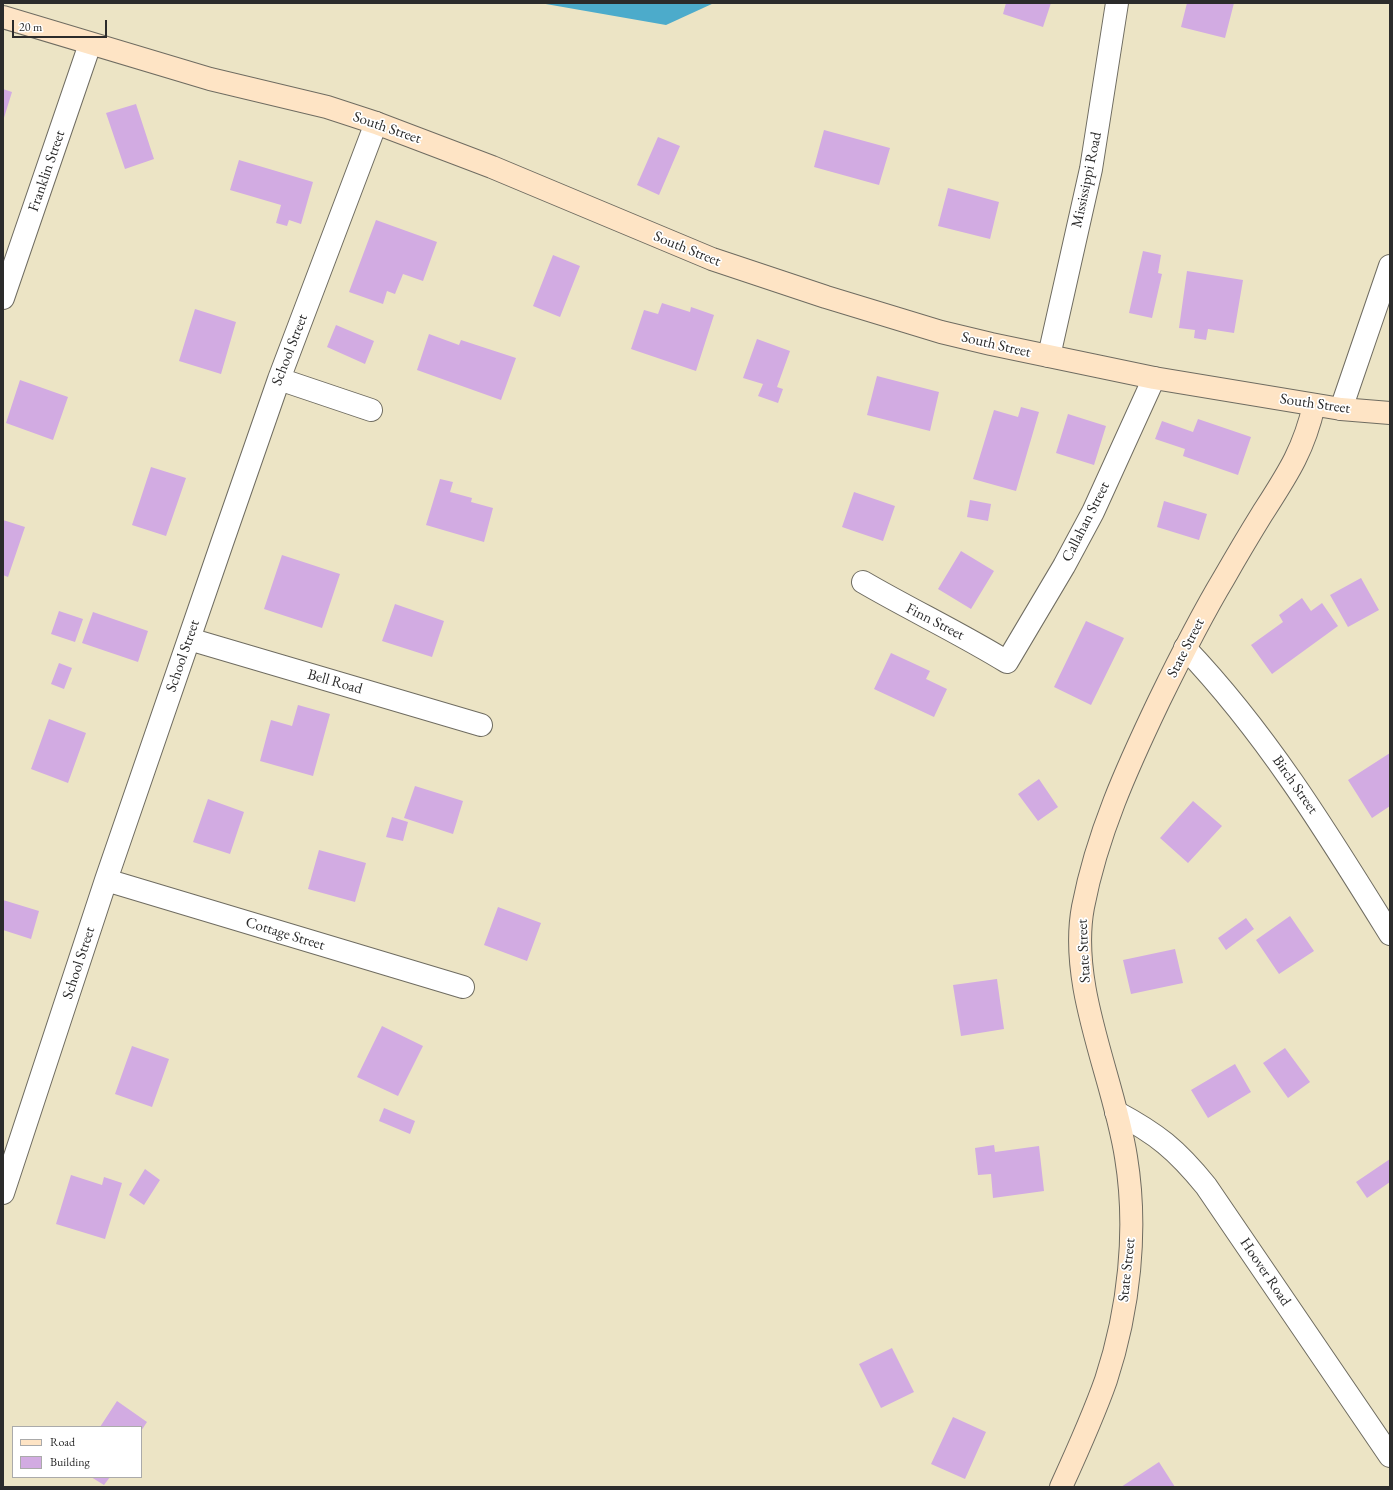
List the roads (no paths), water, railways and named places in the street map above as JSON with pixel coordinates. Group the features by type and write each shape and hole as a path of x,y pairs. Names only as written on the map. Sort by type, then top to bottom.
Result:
{"street":[{"name":"Mississippi Road","path":"1049,356 1091,169 1118,3"},
{"name":"South Street","path":"3,17 210,79 327,107 376,123 492,167 712,259 764,277 940,332 1154,378 1314,405 1390,413"},
{"name":"Franklin Street","path":"3,298 90,44"},
{"name":"School Street","path":"3,1193 106,880 279,380 376,123"},
{"path":"1341,409 1390,266"},
{"name":"Callahan Street","path":"1008,662 1064,566 1093,512 1154,378"},
{"path":"279,380 371,410"},
{"name":"State Street","path":"1061,1487 1106,1380 1118,1337 1126,1292 1131,1245 1131,1202 1126,1156 1086,990 1081,950 1082,912 1091,869 1105,825 1122,780 1185,648 1222,581 1287,477 1303,445 1309,428 1314,405"},
{"name":"Finn Street","path":"863,582 905,606 966,637 1008,662"},
{"name":"Bell Road","path":"189,639 480,725"},
{"name":"Birch Street","path":"1185,648 1224,691 1280,762 1316,815 1390,934"},
{"name":"Cottage Street","path":"106,880 463,987"},
{"name":"Hoover Road","path":"1116,1112 1146,1128 1167,1143 1186,1161 1206,1186 1390,1456"}],"water":[{"path":"540,3 714,3 666,25"}]}
